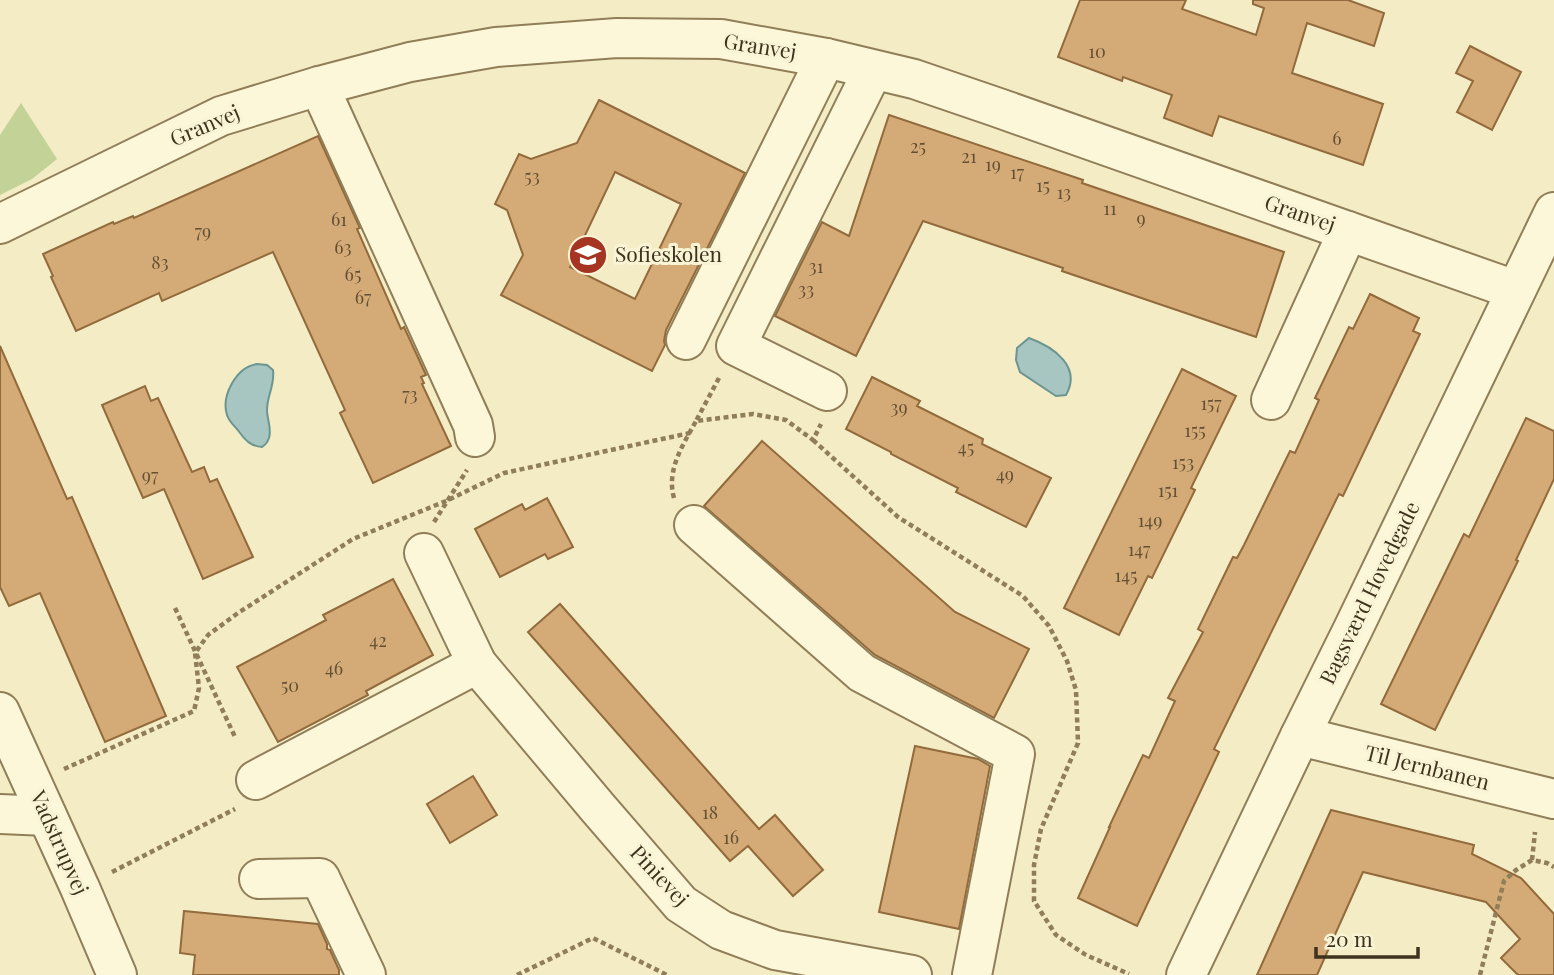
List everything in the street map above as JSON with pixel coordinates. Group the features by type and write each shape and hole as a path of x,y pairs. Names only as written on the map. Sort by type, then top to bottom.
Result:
{"street":[{"name":"Granvej","path":"0,224 221,116 410,62 496,47 617,38 721,39 826,58 914,79 1516,290"},
{"path":"686,340 826,58"},
{"path":"827,391 736,346 873,69"},
{"path":"319,86 473,425 475,437"},
{"name":"Bagsværd Hovedgade","path":"1186,975 1554,212"},
{"path":"1271,400 1348,231"},
{"path":"694,525 862,673 1015,754 972,975"},
{"name":"Pinievej","path":"424,552 477,664 681,904 721,930 775,950 912,975"},
{"path":"256,780 477,664"},
{"name":"Vadstrupvej","path":"0,712 27,784 80,888 117,975"},
{"name":"Til Jernbanen","path":"1300,736 1554,799"},
{"path":"0,814 27,784"},
{"path":"259,879 320,878 366,975"}],"path":[{"path":"694,525 677,509 672,489 675,461 736,346"},
{"path":"813,440 827,411 827,391"},
{"path":"696,421 753,414 786,420 813,440 898,517 1023,596 1049,626 1067,661 1076,690 1078,743 1041,829 1034,865 1034,901 1056,935 1086,955 1129,974"},
{"path":"27,784 194,710 200,688 195,653 208,635 353,539 446,501 504,473 690,433"},
{"path":"424,552 426,536 471,464 477,449 475,437"},
{"path":"175,608 235,737"},
{"path":"80,888 262,795 256,780"},
{"path":"1480,975 1504,881 1532,860 1554,867"},
{"path":"517,975 593,938 667,975"}],"green space":[{"path":"21,103 57,159 32,179 0,195 0,135"}],"water":[{"path":"1029,338 1048,347 1063,359 1070,376 1066,395 1056,396 1020,372 1016,360 1017,348"},
{"path":"267,365 273,370 267,410 270,435 262,447 244,438 229,420 226,407 228,391 237,376 249,366"}],"building":[{"path":"1080,0 1186,0 1182,9 1256,35 1264,8 1253,4 1253,0 1348,0 1384,13 1374,46 1307,23 1292,73 1383,104 1363,165 1219,116 1212,136 1164,118 1172,95 1123,77 1122,81 1058,57"},
{"path":"1470,46 1521,72 1492,130 1457,112 1473,81 1456,73"},
{"path":"599,100 745,173 666,330 665,345 652,371 501,295 523,255 507,210 495,204 519,154 531,159 577,143","holes":["615,172 681,204 635,299 570,267"]},
{"path":"889,115 1083,180 1082,183 1284,252 1256,337 923,221 856,356 775,316 822,222 849,236"},
{"path":"318,136 360,228 357,229 401,329 404,327 426,375 421,377 424,383 422,384 451,446 373,483 340,413 345,410 273,252 162,301 159,293 76,331 43,254 113,222 114,224 133,216 134,218"},
{"path":"1370,294 1419,318 1413,331 1420,334 1343,496 1339,494 1214,749 1219,752 1137,926 1078,898 1143,755 1149,758 1175,701 1168,698 1203,632 1198,629 1233,557 1237,558 1244,545 1290,451 1295,453 1319,400 1315,398 1349,327 1353,329"},
{"path":"0,346 67,499 72,497 166,716 105,742 40,593 9,606 0,587"},
{"path":"1182,369 1236,396 1191,488 1195,490 1152,578 1148,576 1119,635 1064,608"},
{"path":"872,377 920,401 917,406 983,439 982,444 1051,478 1026,527 956,492 958,488 846,429"},
{"path":"145,386 151,401 158,398 192,472 204,467 210,482 217,479 253,557 203,579 164,489 143,498 102,405"},
{"path":"1526,418 1554,431 1554,479 1516,560 1518,561 1435,730 1381,704 1464,534 1469,537"},
{"path":"762,441 955,612 1029,649 994,718 875,655 704,506"},
{"path":"547,498 573,547 548,559 545,554 500,577 475,529 522,504 525,510"},
{"path":"393,579 433,655 366,691 368,695 278,742 237,667 326,620 323,615"},
{"path":"560,604 759,829 775,815 823,870 793,896 748,846 730,861 528,632"},
{"path":"915,746 978,759 990,766 959,929 879,912"},
{"path":"473,776 497,815 450,843 427,804"},
{"path":"1331,810 1474,845 1472,854 1521,878 1554,914 1554,975 1518,975 1501,958 1520,939 1486,902 1363,872 1317,975 1257,975"},
{"path":"184,911 318,924 339,975 193,975 195,955 180,953"}],"place":[{"name":"Sofieskolen","path":"588,255"}]}
